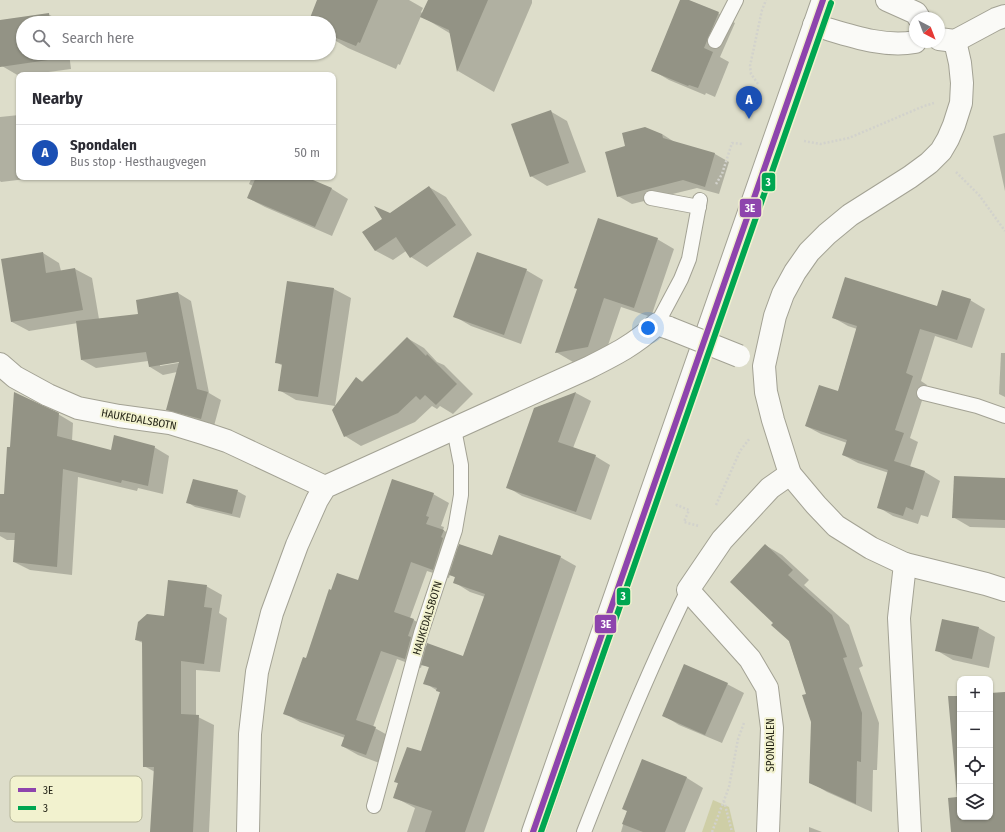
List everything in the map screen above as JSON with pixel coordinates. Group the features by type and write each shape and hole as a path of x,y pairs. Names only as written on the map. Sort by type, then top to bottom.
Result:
{"street":[{"path":"533,832 823,0"},
{"path":"887,0 914,12"},
{"path":"1005,16 947,40 960,63 962,83 961,103 948,140 941,151 929,163 910,177 850,215 827,234 809,252 795,272 783,294 775,316 764,366 766,392 790,474 836,526 871,548 906,564 1005,590"},
{"path":"814,25 869,40 904,44 909,43"},
{"path":"248,832 250,734 257,672 272,613 295,552 317,500 325,487 622,352 641,338 663,326 764,366"},
{"name":"HAUKEDALSBOTN","path":"0,364 15,377 48,395 78,408 119,416 170,423 206,434 227,441 325,487"},
{"path":"688,590 722,540 770,488 790,474"},
{"path":"906,564 899,618 910,832"},
{"name":"SPONDALEN","path":"688,590 750,659 767,688 772,728 768,832"}],"lane":[{"path":"715,41 736,0"},
{"path":"651,198 700,203 689,260 663,326"},
{"path":"924,393 977,406 1005,416"},
{"name":"HAUKEDALSBOTN","path":"374,806 421,633 455,530 461,495 461,465 454,429"},
{"path":"584,832 621,738 661,644 688,590"}],"path":[{"path":"758,84 751,74 750,66 762,10 766,0"},
{"path":"804,141 820,144 849,138 939,101"},
{"path":"700,203 714,187 722,174 732,143 743,144"},
{"path":"952,167 979,195 1005,231"},
{"path":"716,506 740,451 753,434"},
{"path":"675,510 677,505 689,510 684,522 698,527 704,523"},
{"path":"712,832 729,787 738,739 745,719 750,706 767,688"},
{"path":"724,800 732,832"}],"green space":[{"path":"713,800 729,807 735,832 702,832"}],"building":[{"path":"317,0 378,0 360,43 358,42 356,46 336,38 336,16 311,16"},
{"path":"428,0 488,0 457,72 449,30 420,17"},
{"path":"680,0 689,0 719,12 704,48 713,52 698,88 688,86 651,71"},
{"path":"49,13 49,16 28,16"},
{"path":"16,18 16,60 48,60 0,67 0,20"},
{"path":"551,110 569,163 530,177 511,124"},
{"path":"645,127 662,134 663,138 715,153 705,187 683,180 617,197 605,152 625,146 622,133"},
{"path":"255,180 313,180 332,188 315,227 247,198"},
{"path":"429,186 456,225 410,258 396,237 375,251 362,232 382,219 374,206 390,213"},
{"path":"598,218 658,238 634,308 604,298 588,347 555,353 577,289 574,288"},
{"path":"43,252 46,273 75,268 83,310 11,322 1,259"},
{"path":"477,252 527,269 504,335 453,317"},
{"path":"845,277 937,306 942,290 971,299 957,340 920,329 906,373 913,376 895,430 904,433 894,461 925,471 913,510 906,507 903,516 877,508 888,470 842,455 847,440 805,426 819,385 838,391 857,326 832,318"},
{"path":"287,281 334,288 318,397 278,391 282,364 275,363"},
{"path":"178,292 197,389 208,392 201,419 166,410 179,362 149,367 146,352 81,360 76,321 138,314 136,300"},
{"path":"407,337 426,356 427,354 457,384 436,405 425,395 420,400 416,396 398,413 344,437 332,410 356,377 362,382"},
{"path":"14,392 59,413 57,436 111,450 114,435 155,446 148,486 122,480 121,483 63,469 57,567 13,562 15,533 0,532 0,494 4,494 7,447 10,447"},
{"path":"576,392 558,442 596,455 576,512 506,488 534,408"},
{"path":"954,476 1005,478 1005,520 952,518"},
{"path":"193,479 238,490 232,514 186,503"},
{"path":"392,479 434,493 426,516 429,517 426,524 444,530 433,570 411,562 394,612 414,619 408,636 411,637 405,659 381,651 356,720 376,727 366,755 341,746 345,735 283,714 303,657 306,658 329,589 331,590 337,573 358,580"},
{"path":"499,535 561,556 465,832 425,832 432,811 393,798 398,783 394,782 407,747 421,751 440,692 436,691 437,688 423,684 429,667 421,665 427,643 463,656 485,594 453,583 455,577 449,575 459,544 492,555"},
{"path":"765,544 793,570 788,575 832,615 847,657 843,658 862,713 861,762 857,761 856,804 809,783 811,722 802,695 806,694 789,641 771,625 773,623 730,582"},
{"path":"168,580 207,585 204,607 212,608 204,664 181,661 181,714 199,715 193,832 150,832 154,767 143,767 142,641 135,640 138,622 147,614 164,616"},
{"path":"942,619 979,627 972,659 935,651"},
{"path":"684,664 728,683 705,735 662,716"},
{"path":"1005,692 1005,832 951,832 948,798 957,797 957,820 993,820 993,693"},
{"path":"948,696 957,696 957,797"},
{"path":"642,759 687,777 665,832 643,832 622,824 627,811 622,809"}],"transit line":[{"name":"3E","path":"533,832 823,0"},
{"name":"3","path":"541,832 831,3"}],"place":[{"name":"Spondalen","path":"749,119"}]}
